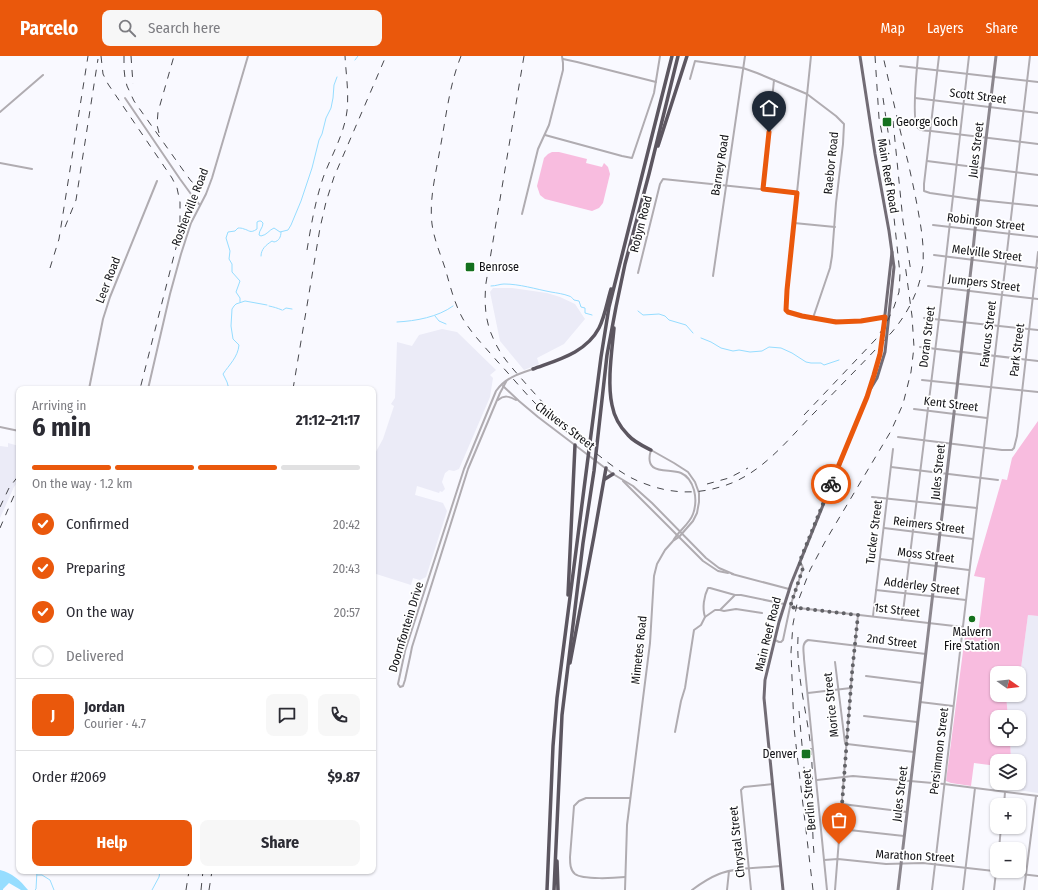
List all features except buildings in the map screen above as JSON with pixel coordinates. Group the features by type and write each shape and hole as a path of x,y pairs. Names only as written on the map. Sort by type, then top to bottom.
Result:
{"highway":[{"path":"547,890 555,724 567,614 605,331 672,56"},
{"path":"554,890 560,739 565,688 594,472 609,341 625,264 678,56"},
{"path":"649,174 687,56"},
{"path":"625,264 614,328 610,394 617,420 634,441 651,450"},
{"path":"533,369 572,354 592,338 602,321 620,265"},
{"path":"567,614 575,445"},
{"path":"565,688 606,468"},
{"path":"605,479 614,474"},
{"path":"557,822 558,890"}],"main road":[{"name":"Main Reef Road","path":"860,56 892,252 885,352 877,378 867,397"},
{"name":"Jules Street","path":"898,890 996,56"},
{"name":"Main Reef Road","path":"783,890 764,695 766,680 789,589 867,397 879,360 887,317"}],"street":[{"name":"Rosherville Road","path":"149,386 181,254 191,223 206,194 212,178 248,56"},
{"path":"544,135 632,158 656,82 660,56"},
{"name":"Barney Road","path":"712,276 745,56"},
{"path":"811,56 786,308 787,311 795,314 836,322 861,321 887,317"},
{"path":"918,56 915,98 918,128 921,130 1038,144"},
{"path":"939,56 924,188 925,192 979,200 1038,206"},
{"name":"Doran Street","path":"902,620 939,319 969,56"},
{"name":"Fawcus Street","path":"964,615 1030,56"},
{"path":"522,214 538,149 549,125 563,70 563,58 656,82"},
{"name":"Raebor Road","path":"690,79 695,61 743,68 807,94 844,124 831,262 813,318"},
{"path":"900,66 1038,82"},
{"path":"0,112 43,76"},
{"path":"763,189 774,80"},
{"path":"125,98 187,189 200,205"},
{"name":"Scott Street","path":"915,98 1038,113"},
{"path":"927,161 1038,175"},
{"path":"0,163 32,169"},
{"name":"Robyn Road","path":"638,273 660,184 663,179 726,186"},
{"name":"Leer Road","path":"90,386 103,320 110,297 157,181"},
{"path":"726,186 797,193"},
{"path":"794,223 835,227"},
{"name":"Robinson Street","path":"933,224 1038,237"},
{"name":"Park Street","path":"984,447 1013,450 1015,447 1038,252"},
{"name":"Melville Street","path":"934,255 1037,268"},
{"name":"Jumpers Street","path":"928,286 1038,299"},
{"path":"924,318 1038,330"},
{"path":"920,347 1038,361"},
{"path":"502,385 507,380 533,369"},
{"path":"922,380 1038,392"},
{"name":"Chilvers Street","path":"502,385 538,418 641,492 682,534 721,570 789,589"},
{"name":"Doornfontein Drive","path":"502,385 468,470 412,647 405,680 403,686 400,687 398,684 405,651 464,469 496,391 502,385"},
{"path":"496,403 498,400 505,397 510,397 519,401"},
{"name":"Kent Street","path":"914,409 987,418"},
{"path":"0,426 16,429"},
{"path":"898,437 984,447"},
{"name":"Tucker Street","path":"873,616 893,449"},
{"path":"651,450 650,459 652,465 660,471 680,473 687,477 696,497 693,514 673,541"},
{"name":"Mimetes Road","path":"625,890 630,798 650,643 654,576 662,554 690,525 696,517 699,507 699,496 696,482 690,474 651,450"},
{"path":"891,467 998,480"},
{"name":"Chilvers Street","path":"620,478 703,561 720,572 733,574"},
{"path":"872,497 977,508"},
{"name":"Reimers Street","path":"884,528 973,539"},
{"name":"Moss Street","path":"880,559 969,570"},
{"path":"775,640 780,642 783,640 790,607 803,568 799,563"},
{"path":"705,617 703,610 708,588 735,595 784,604"},
{"name":"Adderley Street","path":"876,590 966,600"},
{"path":"720,610 735,595"},
{"name":"1st Street","path":"790,607 963,627"},
{"path":"675,732 685,688 694,630 701,625 705,617 715,610 724,611 736,609 762,613"},
{"path":"835,890 858,615"},
{"name":"Persimmon Street","path":"932,890 964,615"},
{"name":"2nd Street","path":"808,640 926,654"},
{"name":"Berlin Street","path":"808,640 804,643 803,648 827,890"},
{"name":"Morice Street","path":"835,662 844,742 847,744"},
{"path":"866,676 922,683"},
{"path":"808,693 851,688"},
{"path":"920,702 953,706"},
{"path":"864,716 918,722"},
{"path":"843,731 848,731"},
{"path":"847,744 914,752"},
{"path":"817,780 852,776 944,784 1037,796 1026,875"},
{"name":"Chrystal Street","path":"751,890 741,793 742,788 773,784"},
{"path":"963,890 974,788"},
{"path":"1005,798 1006,792"},
{"path":"625,877 582,877 573,872 570,863 573,810 576,803 581,799 630,798"},
{"path":"842,804 907,812"},
{"path":"840,829 904,836"},
{"name":"Marathon Street","path":"824,860 838,859 886,864 923,863 990,871"},
{"path":"692,890 718,874 781,866"},
{"path":"727,890 729,872"},
{"name":"Marathon Street","path":"1026,875 1038,876"},
{"path":"994,890 995,878"},
{"path":"1024,890 1026,878"}],"shaded area":[{"path":"552,152 559,152 587,159 586,163 602,167 604,163 608,167 610,174 603,203 599,208 592,211 545,199 540,195 537,186 544,158"},
{"path":"493,288 512,288 547,293 560,297 575,304 585,319 564,344 537,358 539,364 524,370 500,341 490,292"},
{"path":"442,329 457,332 496,370 490,375 493,378 490,397 459,469 454,471 449,470 445,473 442,482 445,489 442,492 440,491 439,493 417,486 415,495 443,503 447,511 426,577 420,580 413,578 411,585 376,574 376,452 383,439 394,406 391,404 395,398 397,342 412,346 419,335"},
{"path":"1038,421 1038,616 1028,615 1021,666 990,666 990,702 1007,702 1007,710 990,710 990,746 1010,746 1011,754 990,754 990,765 974,763 971,786 951,783 946,781 965,636 971,633 978,634 985,578 974,576 1002,479 1007,480 1012,458"},
{"path":"8,443 16,445 16,484 0,518 0,446 8,447"},
{"path":"1028,615 1038,616 1038,793 1018,790 1026,790 1026,754 1011,754 1010,746 1026,746 1026,710 1007,710 1007,702 1026,702 1026,666 1021,666"}],"water":[{"path":"0,870 16,877 28,890 21,890 9,883 3,890 0,890"}],"waterway":[{"path":"355,60 358,56"},
{"path":"240,302 240,298 236,292 240,281 232,272 232,264 229,259 230,251 226,238 228,232 235,231 238,228 253,231 257,229 257,222 259,221 263,223 259,233 261,236 265,235 274,228 280,232 288,230 301,201 312,168 319,140 331,108 334,85 337,77"},
{"path":"261,256 264,247 272,241 274,242 278,240 281,232"},
{"path":"491,286 504,284 516,285 565,295 579,301 581,307 585,308 585,313 592,315"},
{"path":"228,386 223,374 235,357 239,345 233,339 231,326 232,309 236,304 245,301 267,305"},
{"path":"269,306 282,310"},
{"path":"397,322 426,318 441,313 453,306"},
{"path":"283,310 286,308 292,309"},
{"path":"638,311 643,315 659,314 665,316 669,320 686,325 693,333"},
{"path":"435,316 439,321 446,324"},
{"path":"701,338 721,348 733,351 739,350 750,352 762,351 769,347 781,348 806,362 821,363 824,365 839,360"},
{"path":"35,890 37,874"},
{"path":"152,890 160,874"},
{"path":"37,875 42,875 50,880 54,890"}],"railway":[{"path":"50,268 59,239 88,56"},
{"path":"101,56 103,74 108,84 172,178 177,188 180,202 180,232 141,386"},
{"path":"124,56 125,78 134,101 191,181 198,186"},
{"path":"131,56 133,84"},
{"path":"159,133 157,125 158,112 174,56"},
{"path":"307,250 320,187 340,137 347,111 348,97 345,56"},
{"path":"294,386 320,228 326,202 334,177 386,56"},
{"path":"461,56 448,102 433,186 431,215 436,241 455,300 463,319 470,330 527,394 564,430 631,477 652,486 681,492 710,490 735,482 761,465 784,444 892,332 912,301 919,283 923,264 922,234 917,202 883,56"},
{"path":"524,56 486,283 486,312 491,333 500,352 554,415"},
{"path":"875,56 879,118 892,186"},
{"path":"65,227 76,200 98,59"},
{"path":"883,98 890,145"},
{"path":"893,121 903,221 911,272"},
{"path":"804,415 876,339 886,324 894,307 899,292 900,274 890,180"},
{"path":"813,890 794,728 791,652 793,624 797,604 810,570 826,540 891,431 903,404 911,372 914,347 912,316 905,264"},
{"path":"707,484 729,478 748,468"},
{"path":"0,507 9,488 16,479"},
{"path":"0,528 16,491"},
{"path":"798,637 800,679 811,749 814,854"},
{"path":"799,711 805,779"},
{"path":"186,890 189,874"},
{"path":"201,890 203,874"},
{"path":"209,890 212,874"}],"way so far":[{"path":"831,484 799,563 803,566 803,568 790,607 858,615 839,844"}],"place":[{"name":"George Goch","path":"887,122"},
{"name":"Benrose","path":"470,267"},
{"name":"Malvern Fire Station","path":"972,619"},
{"name":"Denver","path":"806,754"}],"route":[{"path":"769,132 763,189 797,193 786,310 802,316 836,322 861,321 885,317 880,354 867,397 831,484"}]}
